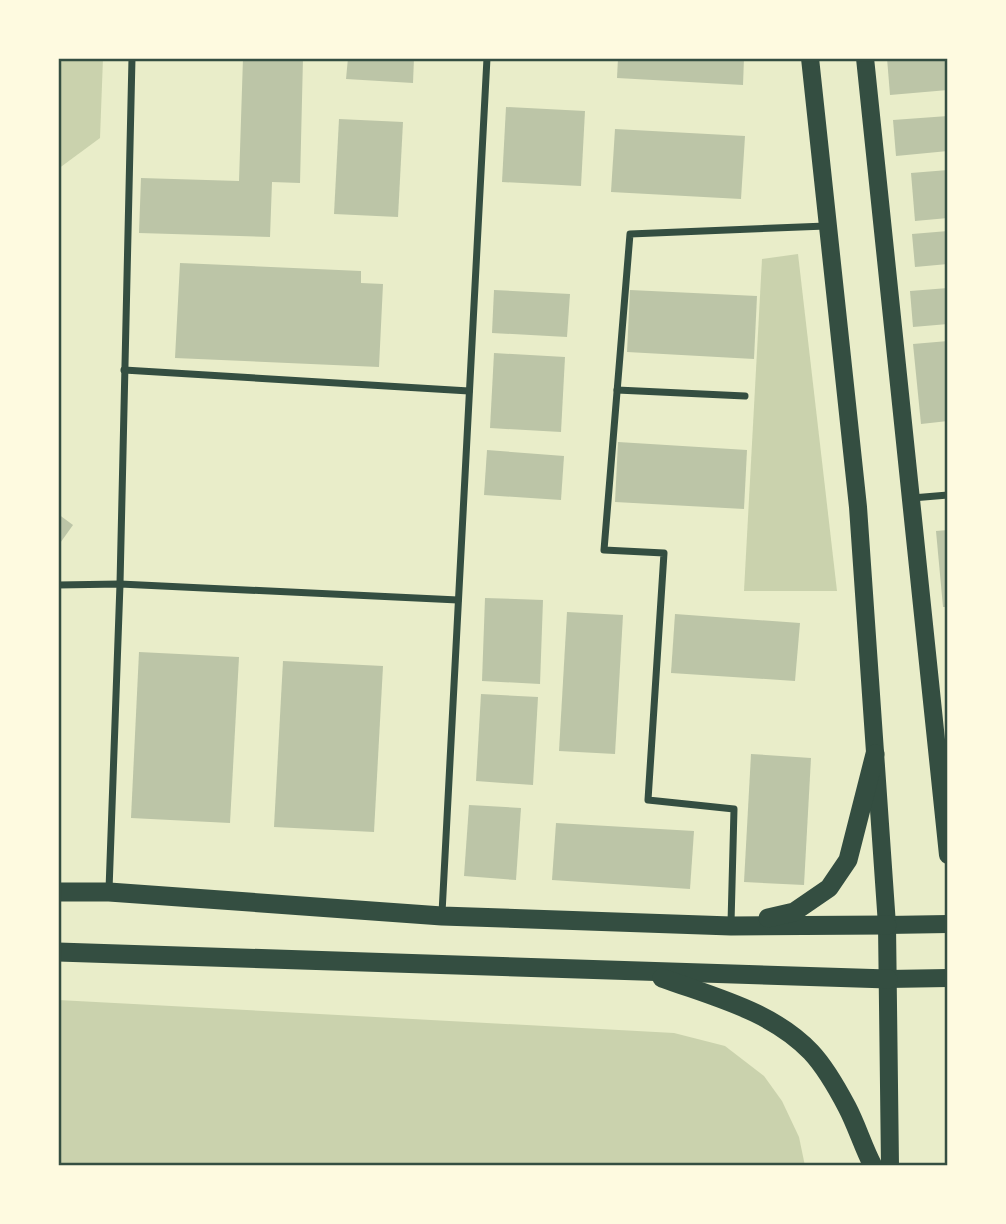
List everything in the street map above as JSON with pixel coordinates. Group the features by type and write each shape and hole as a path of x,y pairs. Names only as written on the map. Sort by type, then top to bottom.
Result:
{"highway":[{"path":"731,926 794,912 829,888 848,860 875,754"},
{"path":"58,892 109,892 442,916 731,926 887,925"},
{"path":"58,952 888,979"},
{"path":"645,971 750,1010 783,1028 798,1040 834,1083 873,1166"}],"main road":[{"path":"810,58 858,507 887,925 890,1166"},
{"path":"865,58 948,855"},
{"path":"887,925 948,924"},
{"path":"888,979 948,978"}],"street":[{"path":"109,892 120,584 132,58"},
{"path":"442,916 487,58"},
{"path":"731,926 734,809 649,800 664,553 604,550 630,234 827,226"},
{"path":"124,370 470,391"},
{"path":"617,390 745,396"},
{"path":"911,498 948,495"},
{"path":"58,585 120,584 458,600"}],"green space":[{"path":"58,58 103,58 100,138 58,169"},
{"path":"798,254 837,591 744,591 762,259"},
{"path":"58,1000 674,1033 725,1046 764,1076 782,1101 799,1137 805,1166 58,1166"}],"building":[{"path":"243,58 303,58 300,183 272,182 270,237 139,233 141,178 239,181"},
{"path":"348,58 414,58 413,83 346,79"},
{"path":"618,58 744,58 743,85 617,78"},
{"path":"887,58 948,58 948,90 890,95"},
{"path":"506,107 585,111 581,186 502,182"},
{"path":"948,116 948,151 896,156 893,120"},
{"path":"339,119 403,122 398,217 334,214"},
{"path":"615,129 745,136 741,199 611,192"},
{"path":"948,170 948,218 915,221 911,173"},
{"path":"948,231 948,264 915,267 912,234"},
{"path":"180,263 361,271 361,283 383,284 379,367 175,358"},
{"path":"948,288 948,324 913,327 910,291"},
{"path":"494,290 570,294 567,337 492,333"},
{"path":"630,290 757,296 754,359 627,352"},
{"path":"948,341 948,421 921,424 913,344"},
{"path":"494,353 565,357 561,432 490,428"},
{"path":"618,442 747,450 744,509 615,502"},
{"path":"487,450 564,456 561,500 484,495"},
{"path":"58,514 73,525 58,546"},
{"path":"948,530 948,607 943,607 936,531"},
{"path":"485,598 543,600 540,684 482,681"},
{"path":"567,612 623,615 615,754 559,751"},
{"path":"675,614 800,623 795,681 671,673"},
{"path":"139,652 239,657 230,823 131,818"},
{"path":"283,661 383,666 374,832 274,827"},
{"path":"481,694 538,697 533,785 476,781"},
{"path":"751,754 811,758 804,885 744,882"},
{"path":"469,805 521,808 516,880 464,876"},
{"path":"556,823 694,831 690,889 552,880"}]}
